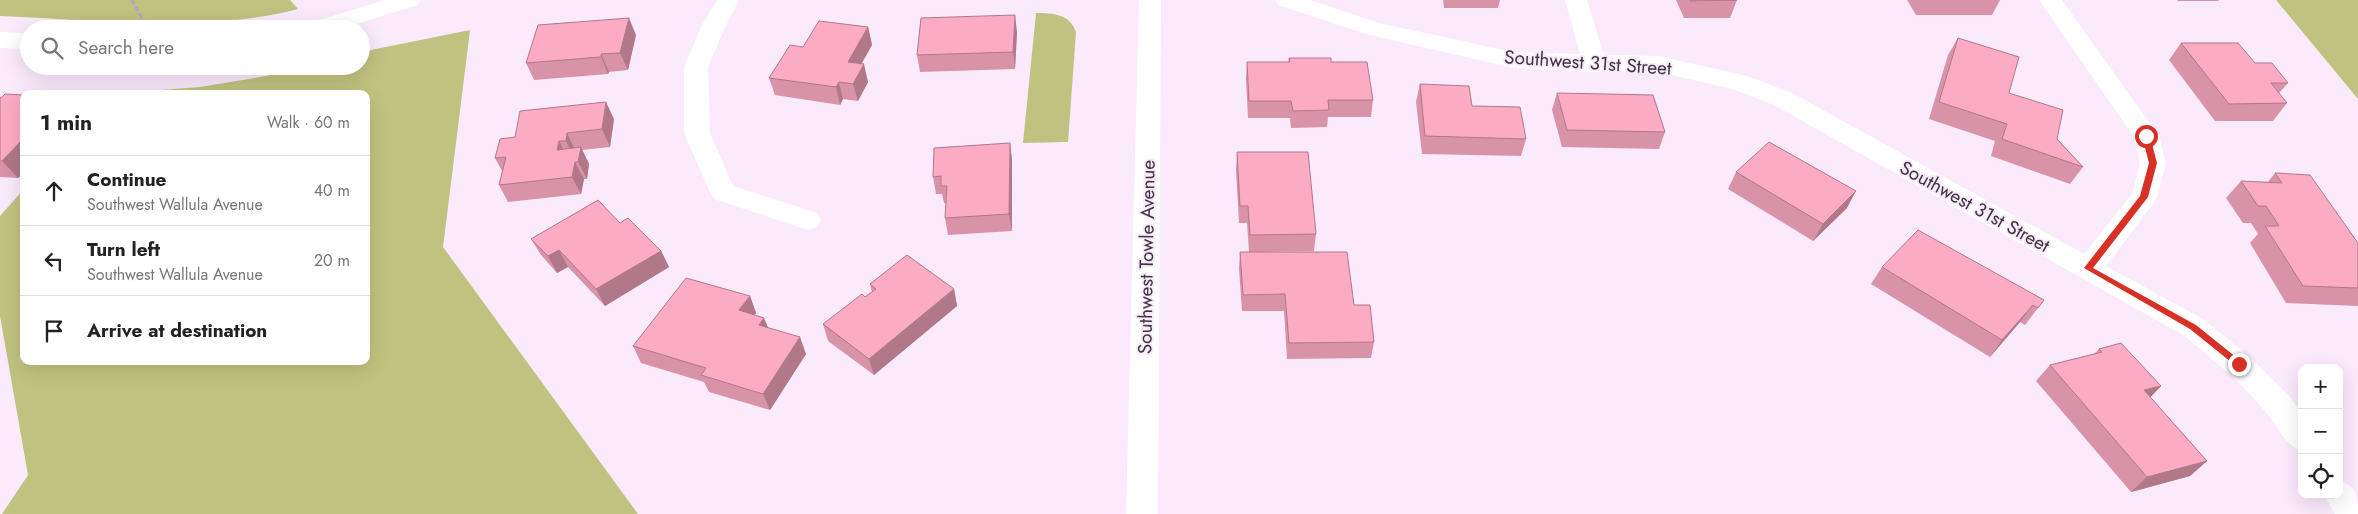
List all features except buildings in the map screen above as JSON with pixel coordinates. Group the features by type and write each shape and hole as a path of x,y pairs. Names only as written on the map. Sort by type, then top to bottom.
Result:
{"street":[{"path":"344,20 410,0"},
{"path":"728,0 714,25 696,67 697,133 723,192 808,220"},
{"name":"Southwest Towle Avenue","path":"1142,514 1150,0"},
{"name":"Southwest 31st Street","path":"1286,0 1374,29 1513,60 1595,64 1659,64 1691,69 1738,82 1783,100 2193,327 2239,364 2279,406 2298,432"},
{"path":"1576,0 1595,64"},
{"path":"2050,0 2146,136 2153,163 2144,197 2088,268"},
{"path":"0,40 20,41"},
{"path":"2342,499 2353,514"}],"path":[{"path":"132,0 143,20"}],"green space":[{"path":"0,0 290,0 298,9 261,17 233,20 75,20 0,16"},
{"path":"2276,0 2358,0 2358,99"},
{"path":"1036,13 1055,14 1065,18 1070,21 1076,32 1068,142 1023,143"},
{"path":"470,30 443,247 638,514 2,514 28,475 0,316 0,216 20,194 20,365 370,365 370,90 161,90 200,87 270,75 370,75 370,50"}],"route":[{"path":"2146,136 2153,163 2144,197 2088,268 2193,327 2239,364"}]}
